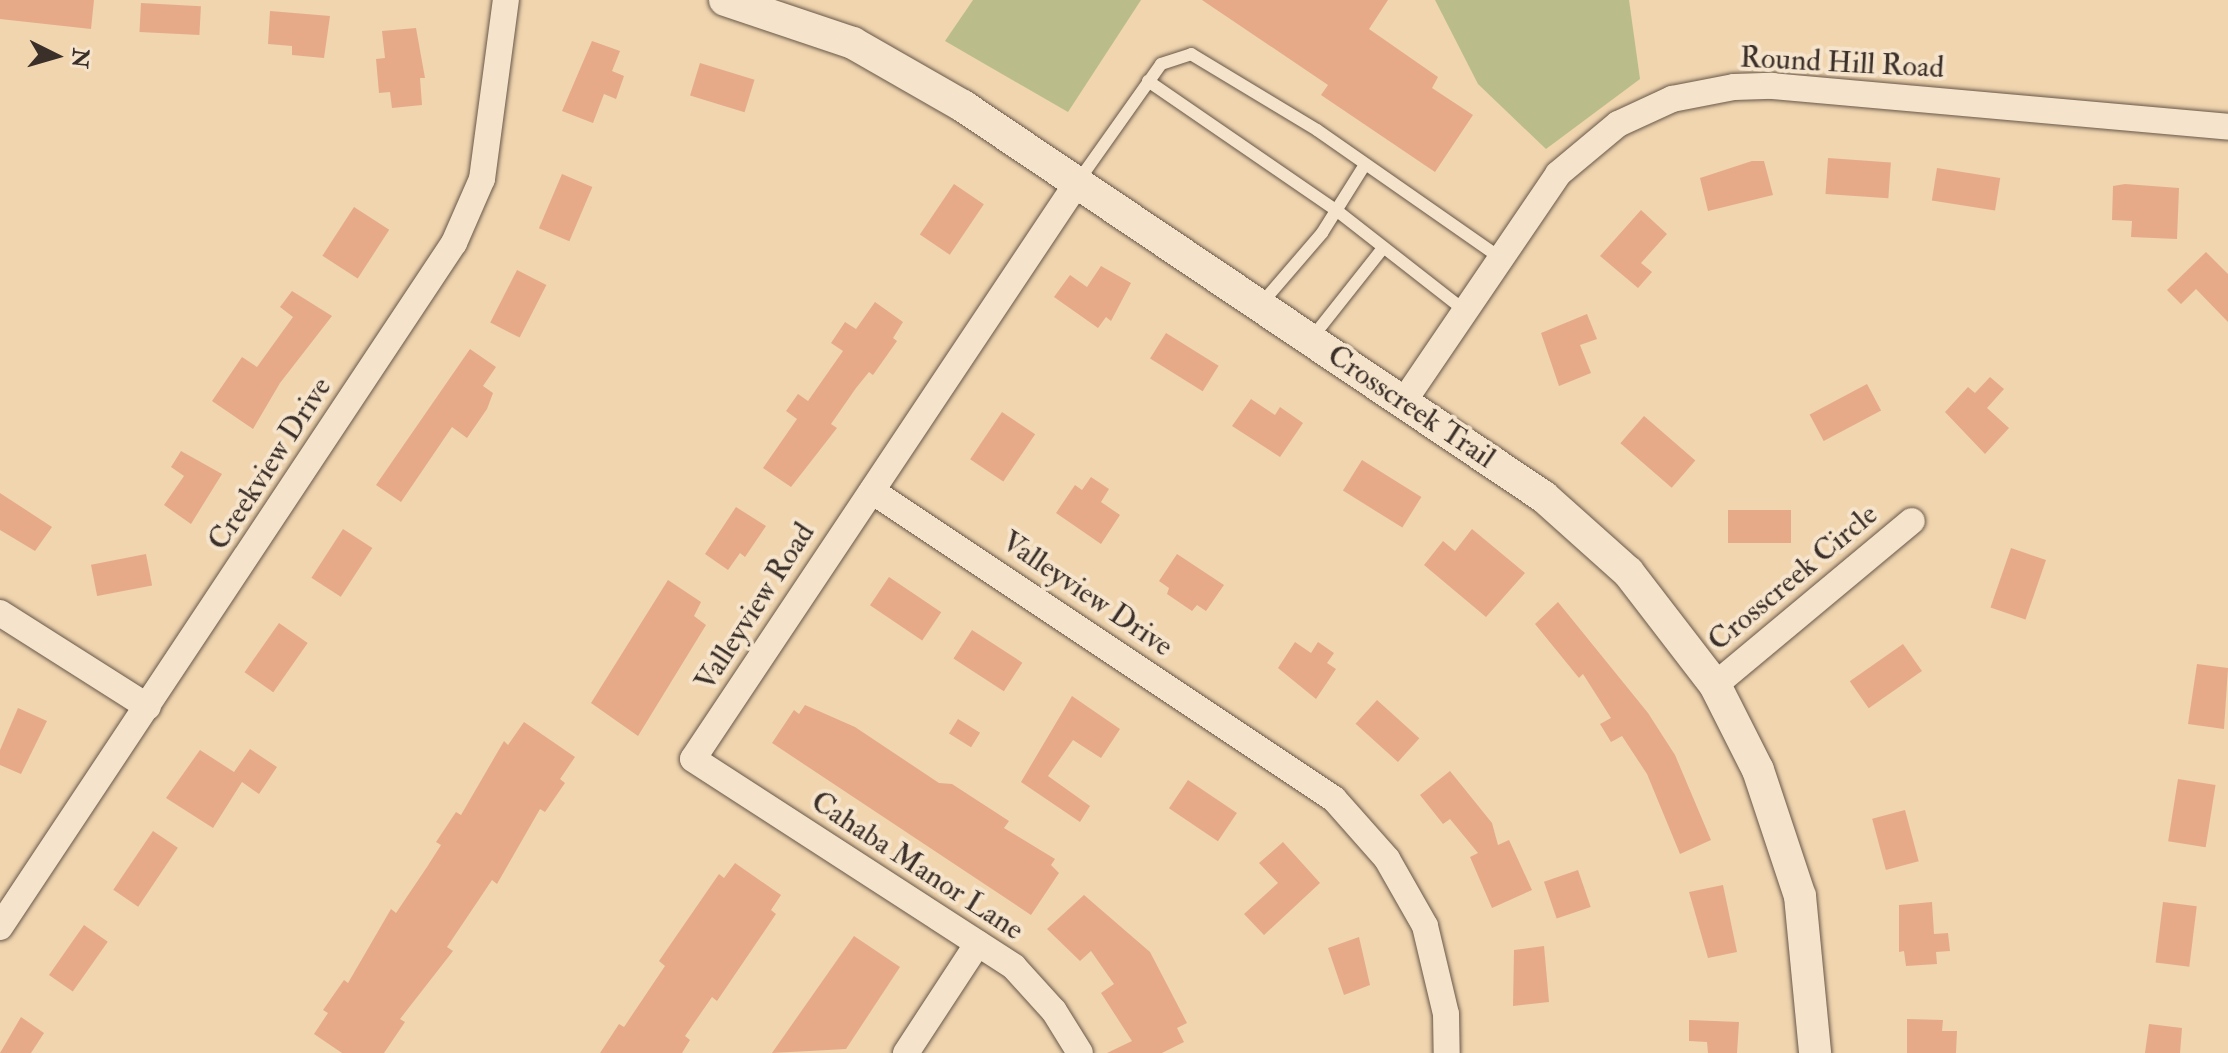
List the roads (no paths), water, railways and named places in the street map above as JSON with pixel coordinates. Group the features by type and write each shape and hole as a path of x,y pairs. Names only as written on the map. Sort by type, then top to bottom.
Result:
{"street":[{"name":"Creekview Drive","path":"0,927 454,243 482,179 506,0"},
{"name":"Crosscreek Trail","path":"725,0 853,43 963,106 1404,401 1585,531 1647,593 1715,685 1758,770 1790,854 1809,952 1815,1053"},
{"name":"Round Hill Road","path":"1404,401 1558,174 1587,146 1643,110 1701,91 1772,86 2228,127"},
{"path":"872,491 1077,183"},
{"name":"Valleyview Road","path":"693,759 872,491"},
{"name":"Valleyview Drive","path":"872,491 1334,799 1387,859 1425,926 1446,1014 1447,1053"},
{"name":"Crosscreek Circle","path":"1715,685 1912,521"},
{"path":"0,613 148,707"},
{"name":"Cahaba Manor Lane","path":"693,759 978,943 1024,978 1054,1011 1080,1053"},
{"path":"906,1053 978,943"}],"lane":[{"path":"1077,183 1161,64 1191,54 1317,130 1364,166 1499,257"},
{"path":"1148,81 1336,210 1464,310"},
{"path":"1261,304 1336,210 1364,166"},
{"path":"1311,339 1383,248"}]}
